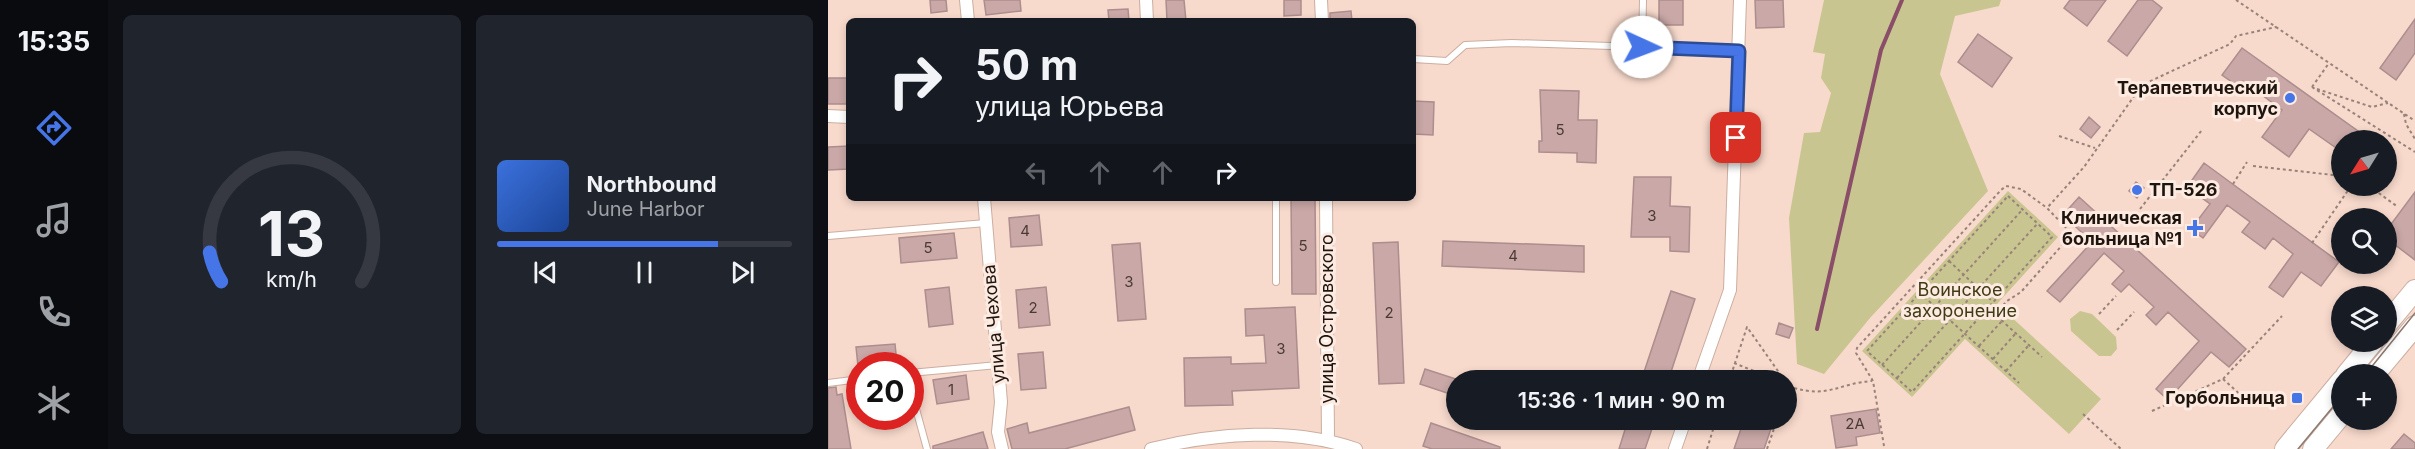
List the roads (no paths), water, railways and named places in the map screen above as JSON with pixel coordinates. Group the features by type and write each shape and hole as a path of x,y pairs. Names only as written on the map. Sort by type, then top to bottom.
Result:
{"main road":[{"path":"2397,312 2415,290"},
{"path":"2383,364 2415,326"},
{"path":"2355,364 2365,352"},
{"path":"2285,449 2331,393"},
{"path":"2313,449 2331,427"}],"street":[{"path":"966,0 968,18"},
{"path":"1146,0 1147,18"},
{"path":"1321,0 1322,18"},
{"path":"1702,370 1730,290 1740,0"},
{"path":"828,117 846,117"},
{"name":"улица Чехова","path":"984,201 1001,402 998,432 1002,449"},
{"name":"улица Островского","path":"1326,201 1328,439"},
{"path":"1675,449 1682,430"},
{"path":"1151,449 1214,437 1328,439 1356,449"}],"lane":[{"path":"1642,47 1643,0"},
{"path":"1416,59 1447,61 1465,45 1512,43 1739,51"},
{"path":"1276,201 1276,282"},
{"path":"828,236 986,223"},
{"path":"924,372 998,365"},
{"path":"828,383 846,381"},
{"path":"922,430 927,449"}],"waterway":[{"path":"1817,329 1881,50 1902,0"}],"tram line":[{"path":"2374,364 2415,313"},
{"path":"2298,449 2331,409"}],"place":[{"name":"Терапевтический корпус","path":"2290,98"},
{"name":"ТП-526","path":"2137,190"},
{"name":"Клиническая больница №1","path":"2195,228"},
{"name":"Горбольница","path":"2297,398"}],"park label":[{"name":"Воинское захоронение","path":"1960,300"}]}
